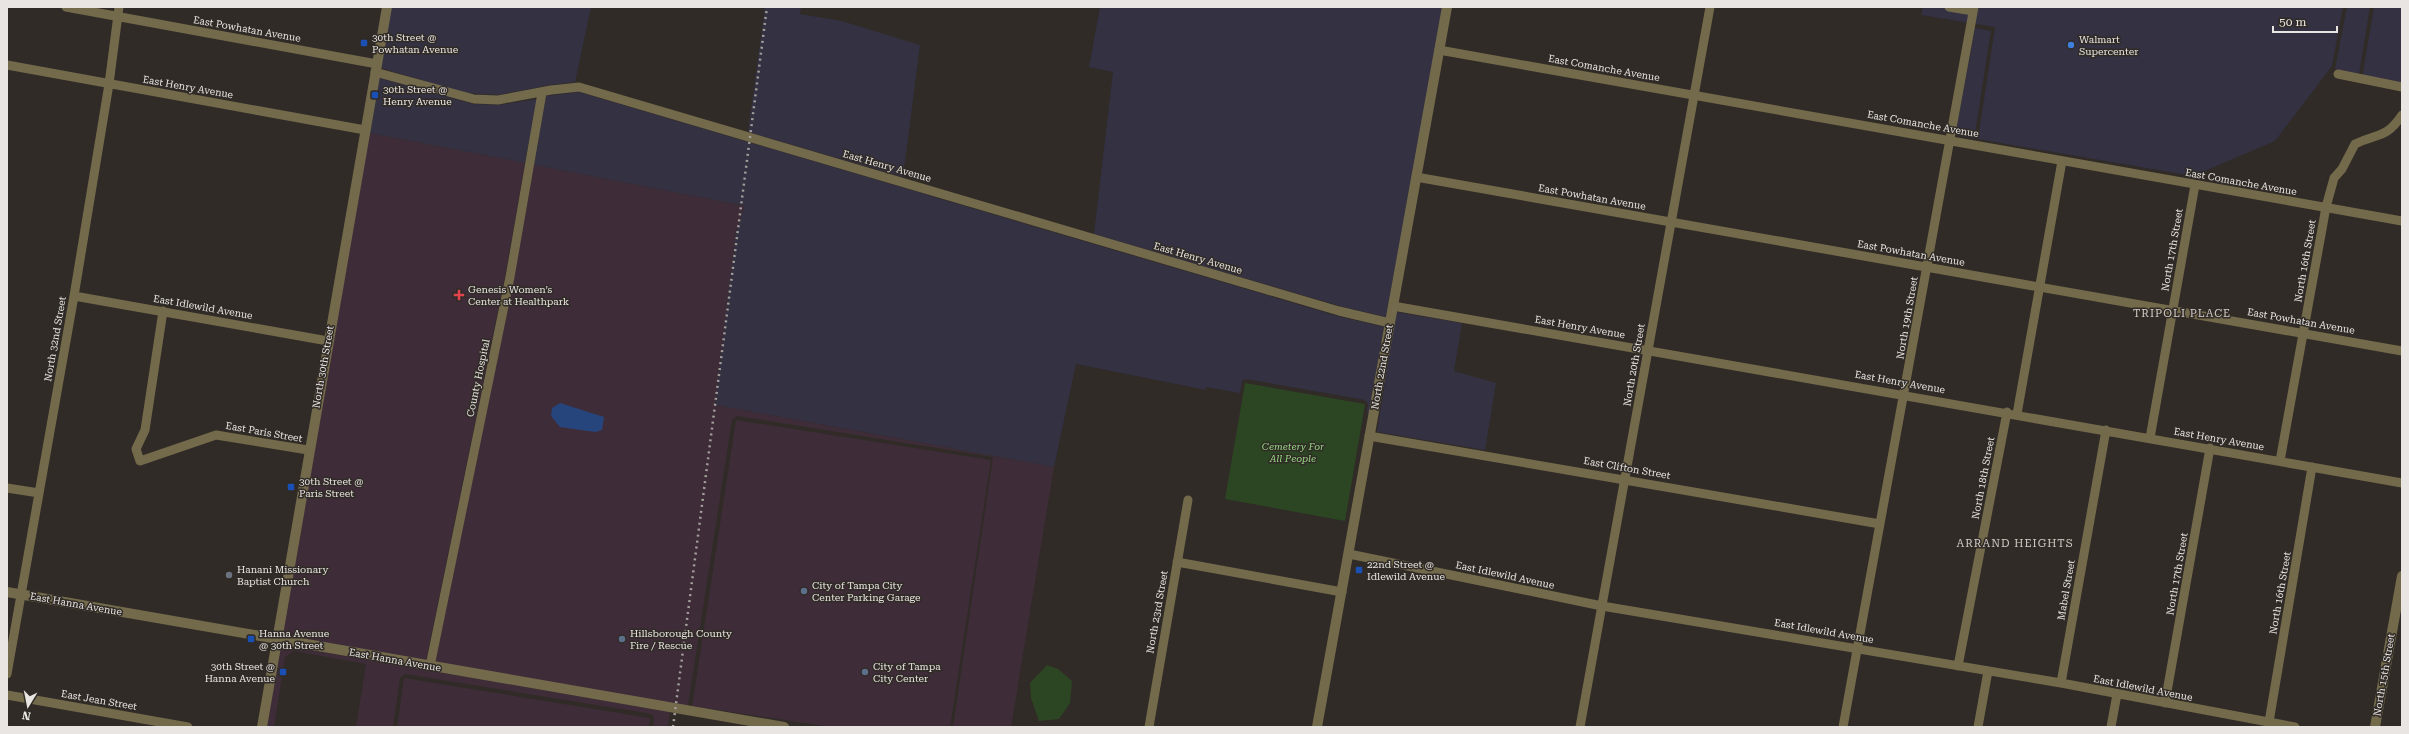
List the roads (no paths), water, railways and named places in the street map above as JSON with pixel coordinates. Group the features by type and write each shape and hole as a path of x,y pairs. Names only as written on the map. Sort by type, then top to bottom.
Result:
{"street":[{"name":"East Powhatan Avenue","path":"66,7 118,11 376,68"},
{"name":"North 30th Street","path":"262,727 278,639 308,450 387,7"},
{"name":"North 22nd Street","path":"1317,727 1447,7"},
{"name":"North 20th Street","path":"1580,727 1710,7"},
{"path":"1949,7 1974,9"},
{"name":"North 19th Street","path":"1843,727 1856,648 1974,9"},
{"name":"North 32nd Street","path":"7,674 74,296 109,84 118,11"},
{"name":"East Comanche Avenue","path":"1439,50 2402,221"},
{"name":"East Henry Avenue","path":"7,65 365,130"},
{"name":"East Henry Avenue","path":"376,68 474,99 498,100 542,93 551,90 579,87 1339,311 1390,323"},
{"path":"2338,74 2402,87"},
{"name":"County Hospital","path":"430,666 510,277 542,93"},
{"name":"North 16th Street","path":"2280,461 2326,207 2334,178 2342,169 2355,144 2384,135 2394,127 2402,115"},
{"path":"2017,414 2062,161"},
{"name":"East Powhatan Avenue","path":"1416,177 2402,351"},
{"name":"North 17th Street","path":"2150,438 2195,185"},
{"name":"East Idlewild Avenue","path":"74,296 328,341"},
{"name":"East Henry Avenue","path":"1393,306 1648,349 2402,483"},
{"name":"East Paris Street","path":"163,311 145,430 136,449 140,461 216,435 308,450"},
{"name":"North 18th Street","path":"1958,666 2007,412"},
{"name":"Mabel Street","path":"2061,683 2106,430"},
{"name":"East Clifton Street","path":"1369,436 1880,524"},
{"name":"North 17th Street","path":"2165,703 2210,448"},
{"name":"North 16th Street","path":"2269,722 2312,467"},
{"path":"7,488 39,493"},
{"name":"North 23rd Street","path":"1149,727 1188,500"},
{"name":"East Idlewild Avenue","path":"1349,554 1602,606 2061,683 2165,703 2250,723 2269,722 2295,727"},
{"path":"1177,562 1342,592"},
{"name":"North 15th Street","path":"2375,727 2399,614 2402,576"},
{"name":"East Hanna Avenue","path":"7,592 755,725 784,727"},
{"path":"1978,727 1988,671"},
{"path":"2111,727 2117,694"},
{"name":"East Jean Street","path":"7,695 188,727"}],"water":[{"path":"560,403 604,417 602,430 595,432 560,427 551,416 552,408"}],"railway":[{"path":"673,727 767,7"}],"place":[{"name":"30th Street @ Powhatan Avenue","path":"364,43"},
{"name":"Walmart Supercenter","path":"2071,45"},
{"name":"30th Street @ Henry Avenue","path":"375,95"},
{"name":"Genesis Women’s Center at Healthpark","path":"459,295"},
{"name":"30th Street @ Paris Street","path":"291,487"},
{"name":"22nd Street @ Idlewild Avenue","path":"1359,570"},
{"name":"Hanani Missionary Baptist Church","path":"229,575"},
{"name":"City of Tampa City Center Parking Garage","path":"804,591"},
{"name":"Hanna Avenue @ 30th Street","path":"251,639"},
{"name":"Hillsborough County Fire / Rescue","path":"622,639"},
{"name":"30th Street @ Hanna Avenue","path":"283,672"},
{"name":"City of Tampa City Center","path":"865,672"}],"district":[{"name":"TRIPOLI PLACE","path":"2182,313"},
{"name":"ARRAND HEIGHTS","path":"2015,543"}],"park label":[{"name":"Cemetery For All People","path":"1293,452"}]}
